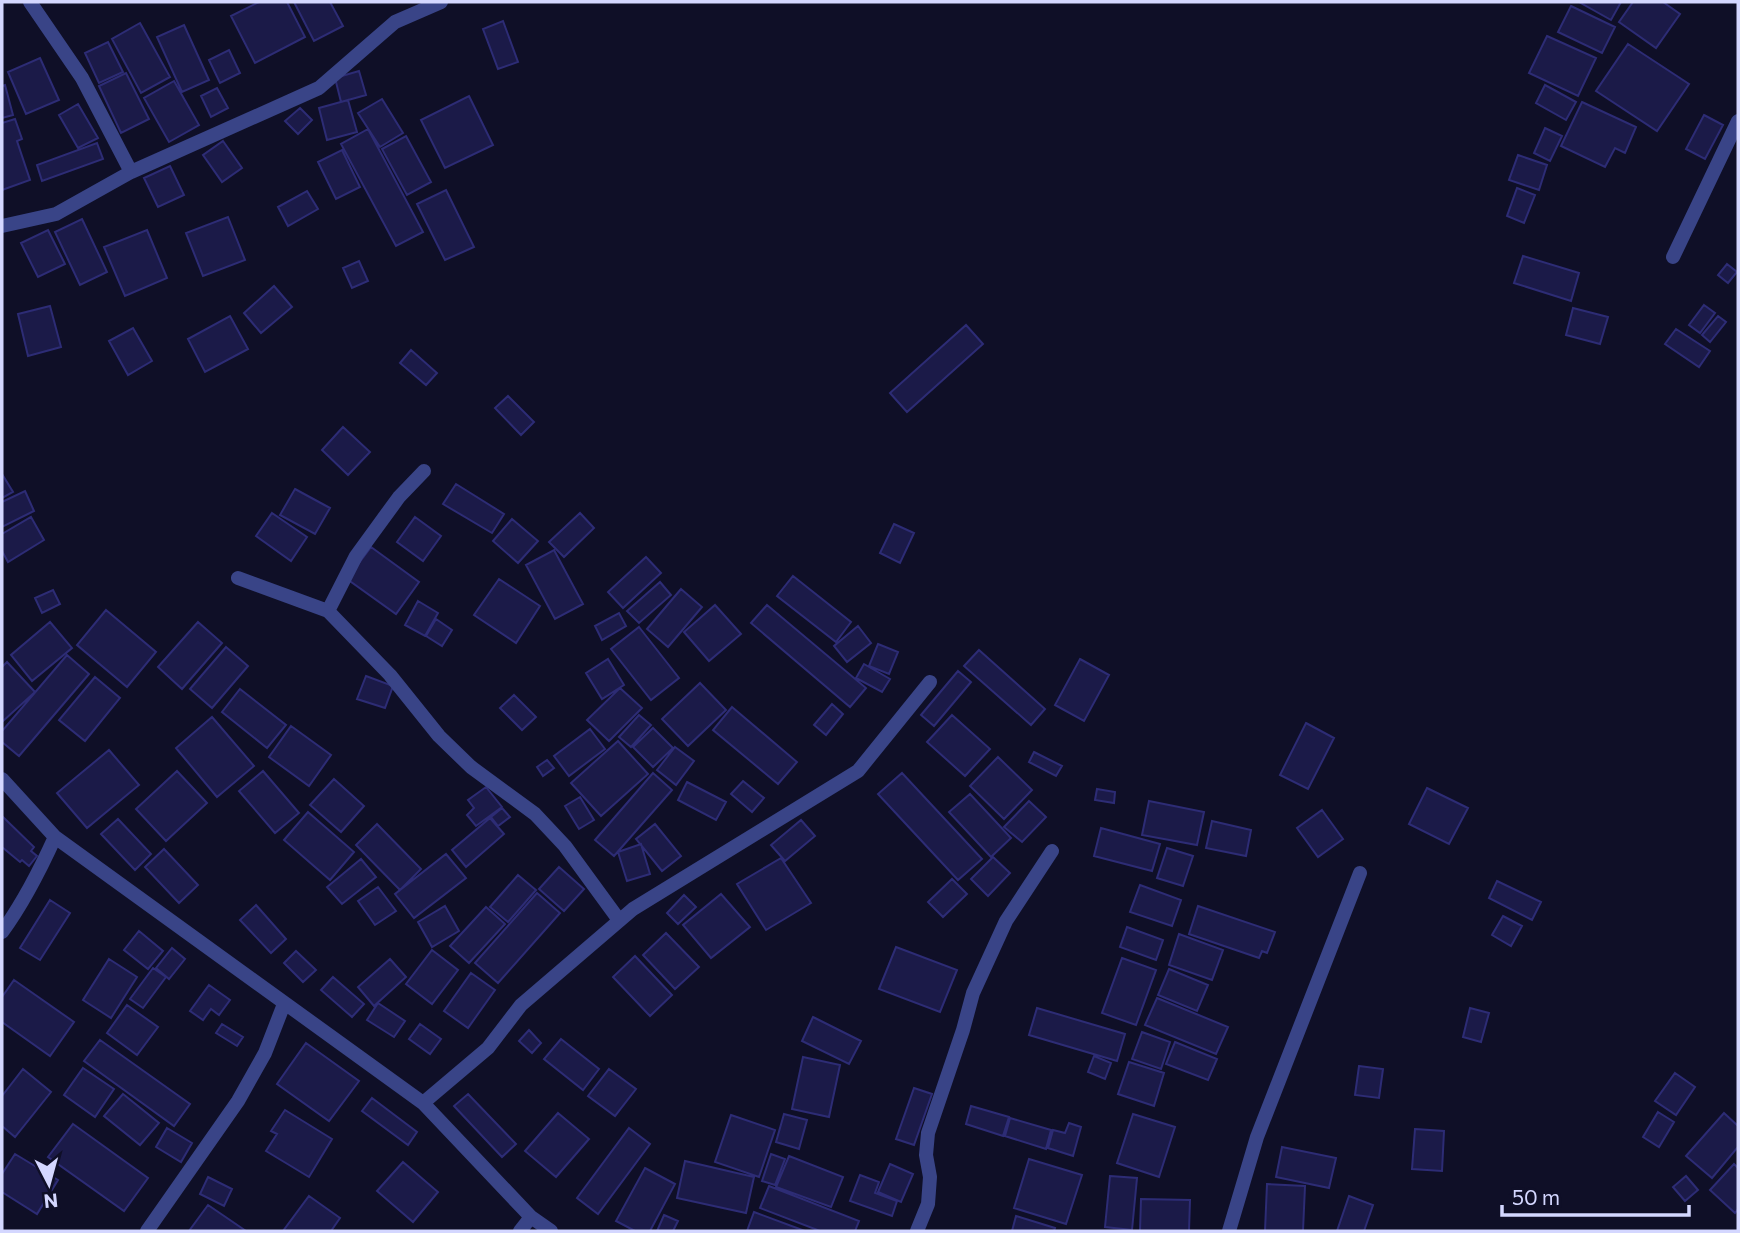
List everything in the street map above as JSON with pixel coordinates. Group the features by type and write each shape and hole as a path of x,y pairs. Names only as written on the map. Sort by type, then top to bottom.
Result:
{"street":[{"path":"30,2 82,78 131,172"},
{"path":"2,226 56,214 131,172 319,88 395,22 441,2"},
{"path":"1674,257 1738,121"},
{"path":"328,611 356,556 399,497 424,471"},
{"path":"238,578 328,611 390,676 439,736 471,767 534,814 565,846 619,920"},
{"path":"423,1103 488,1048 521,1005 633,909 859,771 930,682"},
{"path":"2,779 55,836 423,1103 531,1217 551,1231"},
{"path":"2,932 37,877 55,836"},
{"path":"918,1231 928,1204 928,1133 973,993 1006,921 1052,851"},
{"path":"1229,1231 1257,1137 1360,873"},
{"path":"147,1231 238,1101 265,1053 284,1004"},
{"path":"520,1231 531,1217"}],"building":[{"path":"259,2 287,2 305,37 255,63 231,16"},
{"path":"294,2 330,2 343,26 314,41"},
{"path":"1579,2 1621,2 1611,20"},
{"path":"1633,2 1663,2 1680,14 1656,48 1619,22"},
{"path":"1571,6 1615,27 1602,53 1558,32"},
{"path":"503,21 518,62 498,69 483,29"},
{"path":"140,23 170,77 141,93 112,39"},
{"path":"184,25 209,80 182,92 157,37"},
{"path":"1547,36 1596,58 1578,96 1529,73"},
{"path":"108,42 123,72 99,83 85,53"},
{"path":"1628,44 1689,84 1657,131 1596,91"},
{"path":"229,50 240,73 220,83 209,60"},
{"path":"40,58 59,100 26,114 8,72"},
{"path":"359,71 366,95 341,102 335,78"},
{"path":"126,73 149,119 121,133 99,86"},
{"path":"174,81 199,125 169,142 144,98"},
{"path":"5,85 13,115 2,118 2,86"},
{"path":"1545,85 1576,102 1566,120 1536,103"},
{"path":"217,88 228,108 211,117 201,96"},
{"path":"469,96 493,145 445,168 421,120"},
{"path":"382,99 403,133 380,147 358,113"},
{"path":"348,100 357,132 327,140 319,108"},
{"path":"1582,102 1636,127 1625,153 1615,148 1605,167 1561,146"},
{"path":"78,104 98,138 78,148 59,115"},
{"path":"300,108 312,120 298,134 285,121"},
{"path":"1704,115 1723,125 1705,159 1686,149"},
{"path":"15,119 22,139 17,141 30,180 2,190 2,123"},
{"path":"1545,128 1562,136 1550,161 1534,153"},
{"path":"368,129 423,232 396,246 341,144"},
{"path":"406,136 431,182 407,195 382,149"},
{"path":"223,141 242,168 222,182 203,155"},
{"path":"97,143 103,159 42,181 37,165"},
{"path":"342,150 360,187 336,199 318,162"},
{"path":"1518,155 1547,165 1539,190 1509,180"},
{"path":"170,166 184,195 158,207 144,178"},
{"path":"1517,188 1535,195 1524,223 1507,216"},
{"path":"446,190 474,247 445,260 417,204"},
{"path":"307,191 318,209 288,226 278,207"},
{"path":"228,217 245,260 203,276 186,233"},
{"path":"82,219 107,272 80,285 55,232"},
{"path":"48,230 65,264 38,277 21,243"},
{"path":"147,230 167,278 125,296 104,247"},
{"path":"1523,256 1579,273 1571,301 1514,283"},
{"path":"359,261 368,281 352,288 343,268"},
{"path":"1727,264 1737,272 1728,283 1718,275"},
{"path":"274,286 292,307 261,333 244,313"},
{"path":"1704,305 1715,313 1700,333 1689,325"},
{"path":"50,306 61,347 28,356 18,314"},
{"path":"1573,308 1608,317 1600,344 1566,335"},
{"path":"230,316 248,349 205,372 188,339"},
{"path":"1718,316 1726,322 1710,342 1702,335"},
{"path":"966,325 983,344 907,412 890,393"},
{"path":"133,328 152,361 128,375 109,341"},
{"path":"1676,329 1710,351 1699,367 1665,344"},
{"path":"411,350 437,373 426,385 400,363"},
{"path":"508,396 534,422 521,435 495,408"},
{"path":"343,427 370,452 348,475 322,450"},
{"path":"2,474 13,492 2,498"},
{"path":"456,484 504,514 492,533 443,504"},
{"path":"295,489 330,508 315,534 280,515"},
{"path":"25,491 34,511 2,527 2,502"},
{"path":"272,513 307,537 291,561 256,536"},
{"path":"580,513 594,528 564,557 549,542"},
{"path":"31,517 44,540 8,562 2,551 2,534"},
{"path":"415,517 441,536 423,561 397,542"},
{"path":"512,519 538,541 518,563 493,541"},
{"path":"894,524 914,533 900,563 880,553"},
{"path":"371,547 419,582 396,614 347,579"},
{"path":"554,550 583,604 555,619 526,565"},
{"path":"646,557 661,573 623,608 608,592"},
{"path":"793,576 851,622 836,642 777,596"},
{"path":"499,579 540,606 516,643 474,615"},
{"path":"660,582 671,595 639,623 627,611"},
{"path":"681,589 702,607 668,647 647,629"},
{"path":"53,590 60,604 42,613 35,598"},
{"path":"418,601 438,613 425,636 405,625"},
{"path":"715,605 741,634 709,661 684,632"},
{"path":"767,605 866,688 850,707 751,623"},
{"path":"106,610 156,652 127,687 77,645"},
{"path":"619,613 626,626 602,640 595,626"},
{"path":"436,619 452,630 442,646 426,636"},
{"path":"50,622 72,648 32,681 11,655"},
{"path":"198,622 222,643 182,689 158,667"},
{"path":"858,626 871,643 847,662 834,646"},
{"path":"639,627 679,678 651,700 611,649"},
{"path":"878,644 898,652 889,674 869,666"},
{"path":"226,647 248,666 212,708 190,689"},
{"path":"979,650 1045,709 1031,725 964,666"},
{"path":"67,655 89,674 19,756 2,742 2,731"},
{"path":"608,659 624,685 602,699 586,673"},
{"path":"1080,659 1109,675 1084,721 1055,705"},
{"path":"7,662 35,692 2,722 2,667"},
{"path":"864,664 890,679 882,692 856,678"},
{"path":"958,671 971,682 934,726 921,715"},
{"path":"366,676 393,686 385,708 357,699"},
{"path":"95,677 120,698 85,741 59,720"},
{"path":"700,683 726,710 688,746 662,719"},
{"path":"620,688 642,708 609,741 587,720"},
{"path":"240,689 286,725 267,748 222,712"},
{"path":"514,695 536,717 522,730 500,708"},
{"path":"832,704 843,714 826,735 814,725"},
{"path":"732,707 797,762 778,784 713,730"},
{"path":"639,715 651,725 631,747 619,737"},
{"path":"952,715 990,749 965,776 927,742"},
{"path":"212,717 254,766 217,797 176,748"},
{"path":"1306,723 1334,738 1308,789 1280,775"},
{"path":"291,726 331,755 309,786 269,757"},
{"path":"653,728 673,748 653,767 633,747"},
{"path":"590,729 605,749 569,776 554,756"},
{"path":"618,741 648,774 601,816 571,783"},
{"path":"675,747 694,761 676,785 657,770"},
{"path":"109,750 139,785 87,828 57,793"},
{"path":"1034,752 1062,766 1056,776 1029,762"},
{"path":"998,757 1032,790 1004,819 970,786"},
{"path":"547,760 554,768 543,776 537,767"},
{"path":"177,771 207,803 166,841 136,809"},
{"path":"263,771 299,813 275,833 239,791"},
{"path":"653,773 672,790 614,856 595,840"},
{"path":"902,773 982,859 958,880 878,794"},
{"path":"334,779 364,806 341,832 310,805"},
{"path":"743,781 764,798 752,812 731,794"},
{"path":"687,782 726,802 716,820 678,800"},
{"path":"486,787 502,807 476,826 467,815 474,808 468,800"},
{"path":"1427,788 1468,808 1449,844 1409,824"},
{"path":"1097,789 1115,792 1114,803 1095,800"},
{"path":"970,794 1011,838 991,857 949,812"},
{"path":"580,797 594,820 579,829 565,806"},
{"path":"1029,801 1046,817 1022,842 1004,827"},
{"path":"1149,801 1204,812 1197,845 1142,835"},
{"path":"502,808 510,817 498,826 491,817"},
{"path":"1322,810 1343,839 1318,857 1297,828"},
{"path":"308,812 354,852 330,880 284,840"},
{"path":"2,816 34,847 31,851 37,856 29,866 2,847"},
{"path":"490,818 504,834 466,867 452,850"},
{"path":"118,819 151,854 135,870 101,834"},
{"path":"801,820 815,836 785,861 771,845"},
{"path":"1212,821 1251,830 1246,856 1206,848"},
{"path":"377,824 421,869 400,890 356,845"},
{"path":"655,824 681,856 662,871 636,839"},
{"path":"1101,828 1160,844 1152,871 1094,856"},
{"path":"641,844 650,874 627,881 618,852"},
{"path":"1167,848 1193,856 1183,886 1157,878"},
{"path":"164,849 198,885 179,903 145,867"},
{"path":"446,854 466,878 414,918 395,894"},
{"path":"993,857 1010,873 988,896 971,879"},
{"path":"781,858 811,903 766,930 737,884"},
{"path":"361,859 376,877 342,904 327,887"},
{"path":"559,867 584,889 564,911 539,889"},
{"path":"518,875 536,890 508,922 490,907"},
{"path":"952,879 967,894 943,917 928,902"},
{"path":"1497,881 1541,902 1532,920 1489,898"},
{"path":"1140,885 1181,900 1172,926 1130,912"},
{"path":"378,887 396,911 375,925 358,901"},
{"path":"537,893 560,913 498,983 475,963"},
{"path":"721,894 750,927 711,958 683,925"},
{"path":"684,895 696,907 678,924 667,913"},
{"path":"50,900 70,913 40,960 20,948"},
{"path":"256,905 286,939 271,953 240,920"},
{"path":"445,906 459,931 432,947 418,922"},
{"path":"1198,906 1275,932 1267,953 1262,951 1259,958 1189,934"},
{"path":"486,907 505,924 469,963 450,946"},
{"path":"1503,916 1522,926 1511,946 1492,935"},
{"path":"1127,927 1163,940 1156,960 1120,947"},
{"path":"139,931 163,951 148,969 124,950"},
{"path":"666,933 699,967 675,989 643,955"},
{"path":"1179,934 1223,950 1212,980 1169,965"},
{"path":"896,947 957,970 940,1012 879,989"},
{"path":"172,948 185,959 169,979 156,968"},
{"path":"432,950 458,970 432,1004 406,984"},
{"path":"296,951 316,970 303,982 284,963"},
{"path":"635,956 672,995 650,1016 613,977"},
{"path":"1122,958 1156,970 1136,1025 1102,1013"},
{"path":"109,959 137,977 111,1018 83,1000"},
{"path":"390,959 406,977 374,1006 358,987"},
{"path":"153,968 166,977 143,1008 130,999"},
{"path":"1169,969 1208,985 1197,1011 1158,995"},
{"path":"471,973 495,990 468,1028 444,1011"},
{"path":"333,977 364,1004 352,1017 321,990"},
{"path":"14,980 74,1022 50,1056 2,1022 2,997"},
{"path":"209,985 230,1000 219,1015 211,1009 203,1020 190,1011"},
{"path":"1157,998 1228,1027 1216,1054 1145,1025"},
{"path":"378,1003 405,1021 394,1037 367,1020"},
{"path":"127,1005 158,1027 137,1055 107,1033"},
{"path":"1037,1008 1125,1034 1117,1061 1029,1035"},
{"path":"1470,1008 1489,1013 1481,1042 1463,1037"},
{"path":"813,1017 861,1041 849,1064 802,1041"},
{"path":"222,1024 243,1037 237,1046 216,1033"},
{"path":"420,1024 441,1039 430,1054 409,1039"},
{"path":"529,1030 541,1043 532,1053 519,1041"},
{"path":"1142,1032 1170,1042 1161,1069 1132,1059"},
{"path":"561,1039 599,1069 583,1090 544,1059"},
{"path":"100,1040 190,1104 174,1126 84,1061"},
{"path":"1175,1042 1217,1059 1208,1080 1166,1064"},
{"path":"306,1043 359,1081 329,1121 277,1084"},
{"path":"1094,1056 1111,1063 1105,1079 1088,1072"},
{"path":"803,1057 840,1065 829,1117 792,1109"},
{"path":"1129,1062 1164,1073 1154,1106 1118,1094"},
{"path":"1359,1066 1383,1069 1379,1098 1355,1095"},
{"path":"83,1068 114,1089 95,1117 64,1095"},
{"path":"23,1069 51,1092 15,1137 2,1126 2,1096"},
{"path":"609,1069 636,1089 615,1116 588,1096"},
{"path":"1675,1073 1695,1087 1676,1115 1655,1101"},
{"path":"914,1088 932,1094 914,1145 896,1139"},
{"path":"123,1094 159,1123 140,1145 104,1116"},
{"path":"468,1094 516,1144 502,1157 454,1106"},
{"path":"372,1098 417,1132 408,1145 362,1111"},
{"path":"971,1106 1009,1117 1003,1136 966,1124"},
{"path":"285,1110 332,1139 309,1177 266,1151 277,1134 271,1131"},
{"path":"1658,1112 1674,1122 1659,1147 1643,1137"},
{"path":"558,1113 589,1139 556,1177 525,1151"},
{"path":"1724,1113 1738,1126 1738,1147 1712,1178 1686,1156"},
{"path":"784,1114 807,1120 799,1149 776,1142"},
{"path":"1133,1114 1175,1127 1159,1177 1117,1163"},
{"path":"731,1115 775,1130 759,1177 715,1162"},
{"path":"1010,1118 1051,1130 1046,1149 1005,1136"},
{"path":"1069,1123 1081,1127 1073,1156 1048,1148 1053,1130 1065,1133"},
{"path":"73,1124 148,1178 124,1211 48,1157"},
{"path":"167,1128 192,1143 181,1162 156,1147"},
{"path":"629,1128 650,1144 598,1214 577,1198"},
{"path":"1415,1129 1444,1131 1442,1171 1412,1169"},
{"path":"1282,1147 1336,1158 1329,1188 1276,1177"},
{"path":"15,1154 58,1180 37,1214 2,1192 2,1174"},
{"path":"771,1154 785,1159 775,1185 762,1181"},
{"path":"789,1156 843,1177 831,1207 776,1187"},
{"path":"1029,1159 1082,1175 1066,1224 1014,1208"},
{"path":"685,1161 754,1177 746,1213 677,1198"},
{"path":"403,1162 438,1192 413,1222 377,1191"},
{"path":"890,1164 913,1174 901,1202 878,1192"},
{"path":"1734,1164 1738,1168 1738,1209 1735,1213 1710,1190"},
{"path":"645,1168 675,1184 650,1231 635,1231 616,1221"},
{"path":"860,1175 879,1182 875,1193 897,1201 892,1216 850,1201"},
{"path":"1110,1176 1137,1178 1132,1230 1105,1227"},
{"path":"1686,1176 1698,1190 1685,1201 1673,1187"},
{"path":"208,1177 232,1189 224,1206 200,1194"},
{"path":"1267,1184 1305,1186 1303,1231 1265,1231"},
{"path":"769,1186 859,1221 855,1231 820,1231 760,1208"},
{"path":"309,1196 340,1218 331,1231 283,1231"},
{"path":"1349,1196 1373,1205 1364,1231 1337,1231"},
{"path":"1141,1199 1190,1200 1189,1231 1140,1231"},
{"path":"208,1205 246,1231 189,1231"},
{"path":"754,1212 805,1231 747,1231"},
{"path":"664,1215 678,1221 673,1231 657,1231"},
{"path":"1016,1216 1055,1228 1054,1231 1012,1231"}]}
